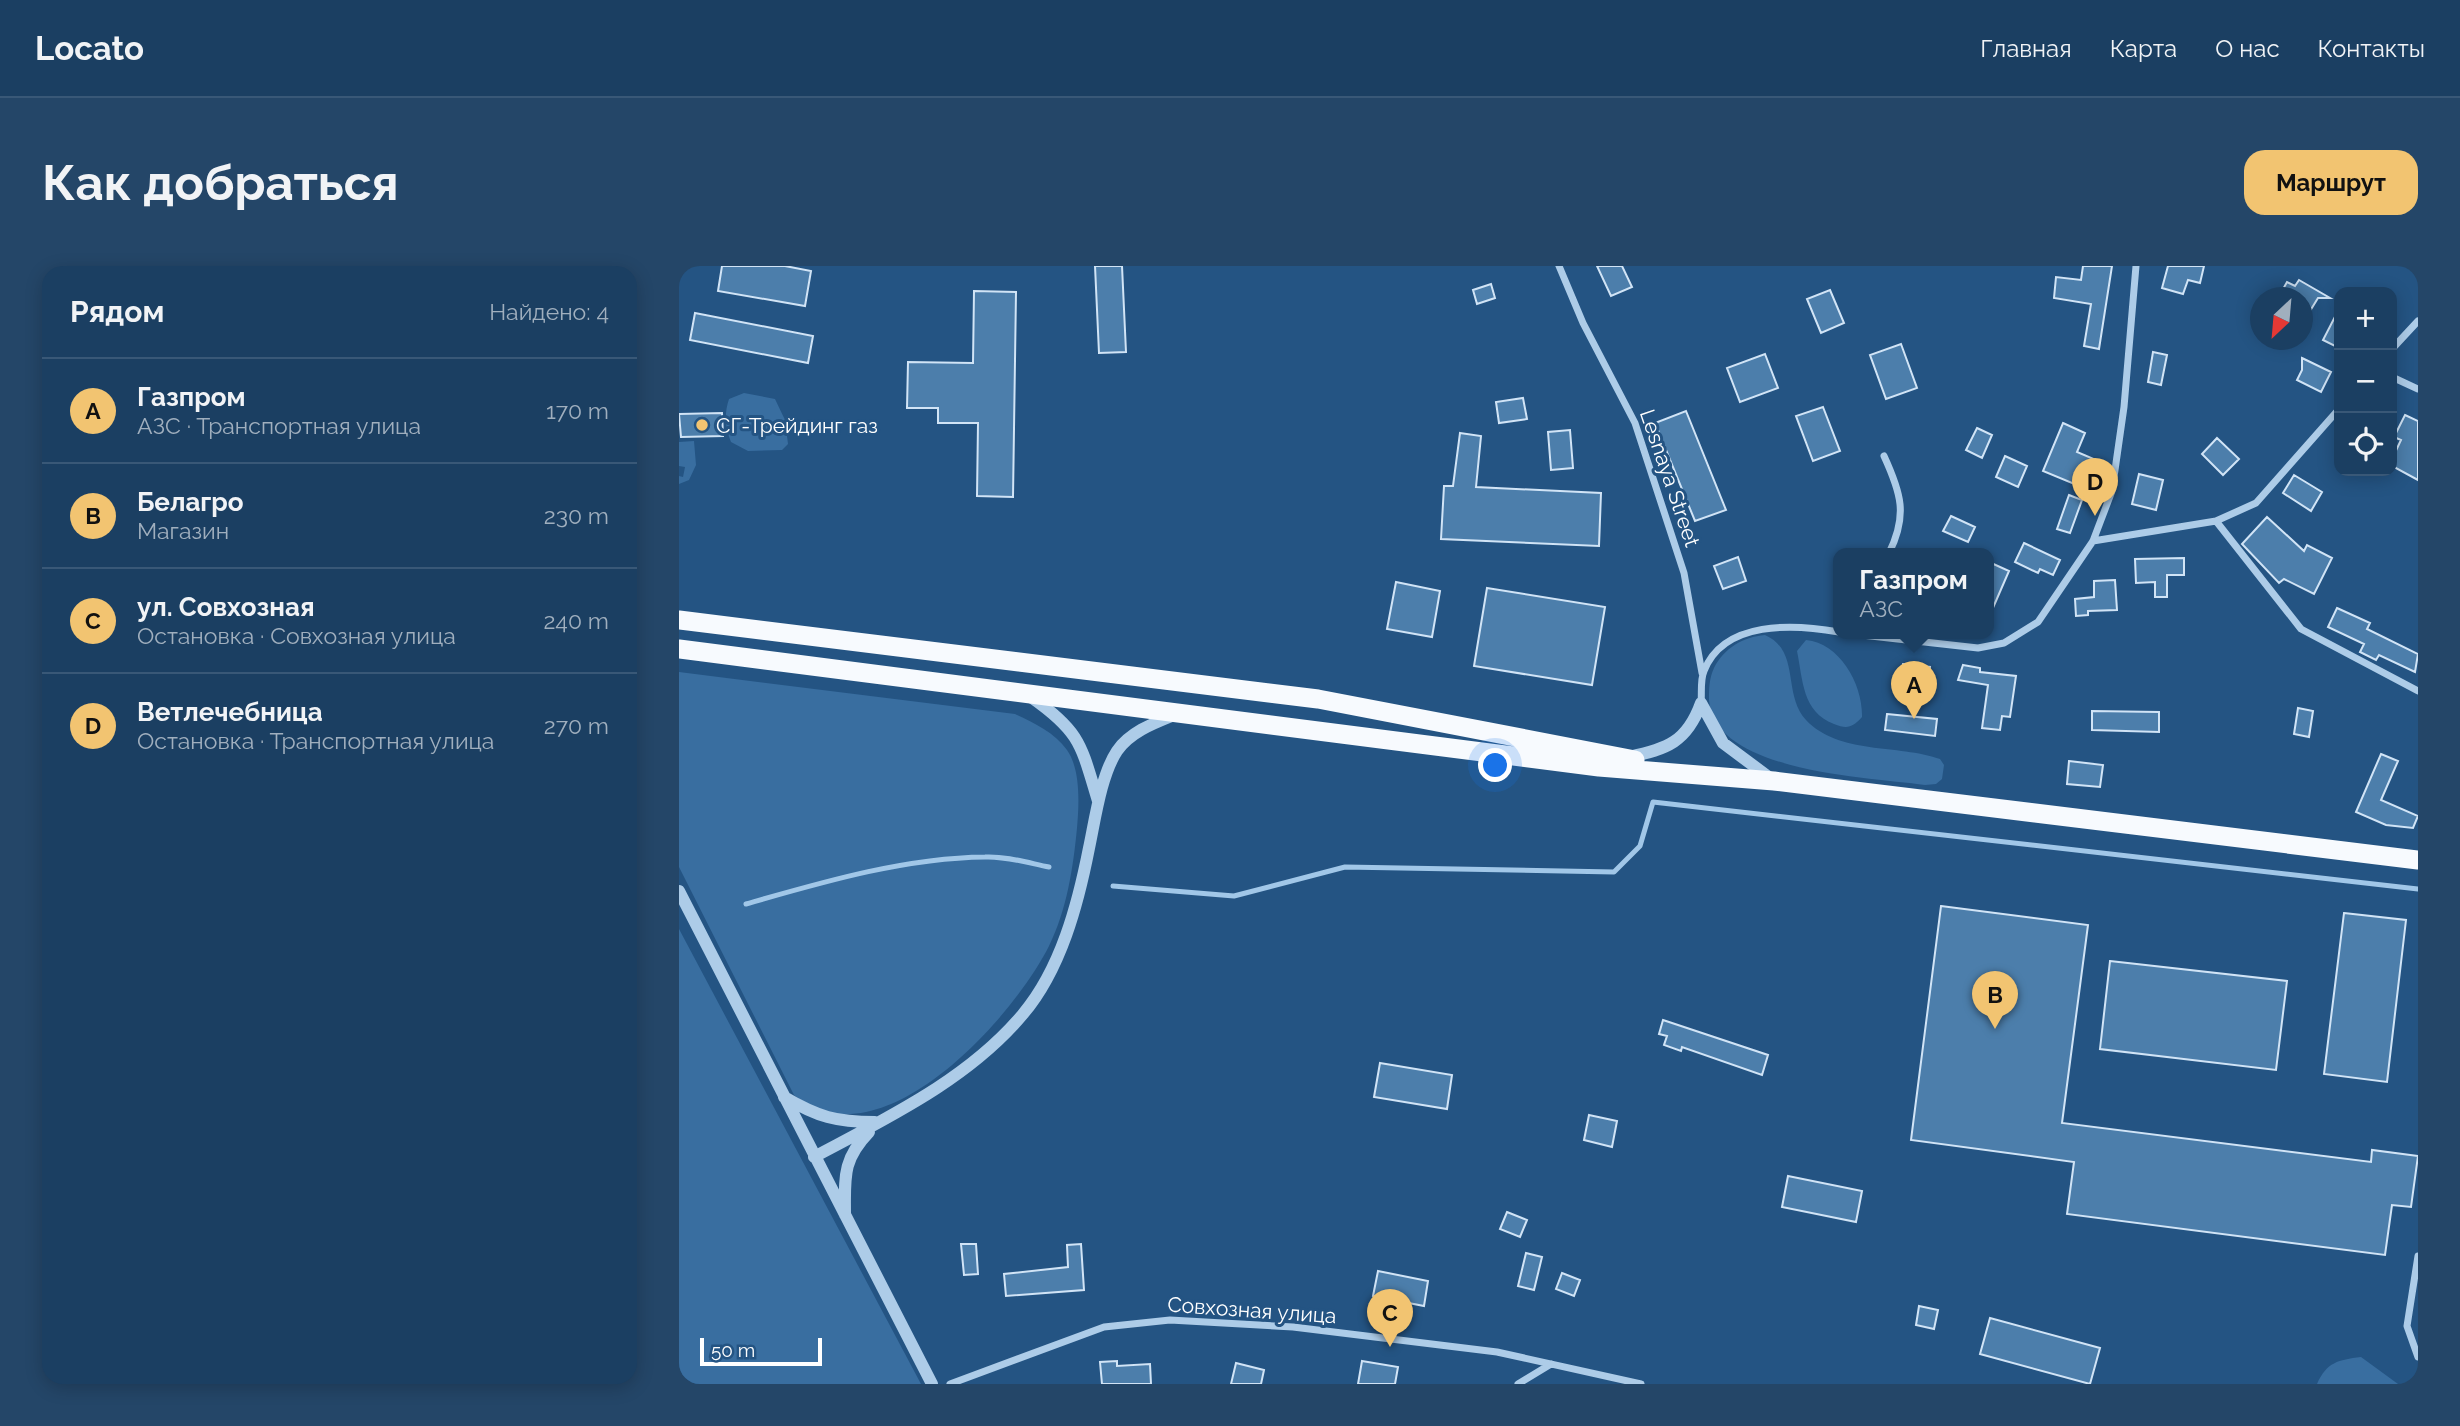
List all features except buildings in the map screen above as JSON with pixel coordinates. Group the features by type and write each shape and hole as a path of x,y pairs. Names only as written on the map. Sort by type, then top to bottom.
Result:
{"highway":[{"path":"679,621 1318,699 1626,758 1683,772"},
{"path":"679,649 1599,767 1774,781 2418,860"}],"street":[{"name":"Lesnaya Street","path":"1559,266 1583,323 1635,423 1684,573 1702,673 1701,703"},
{"path":"1898,639 1978,648 2004,643 2038,622 2093,541 2112,491 2124,407 2136,266"},
{"path":"2397,344 2418,321"},
{"path":"2397,379 2418,389"},
{"path":"2093,541 2216,521 2256,503 2335,413"},
{"path":"1884,456 1898,487 1901,511 1899,532 1891,548"},
{"path":"2216,521 2301,629 2418,691"},
{"path":"1702,673 1712,655 1725,641 1741,633 1786,628 1833,632"},
{"path":"1025,693 1057,716 1079,740 1098,801"},
{"path":"1626,758 1660,751 1675,742 1694,722 1701,703"},
{"path":"1701,703 1723,743 1774,781"},
{"path":"814,1157 926,1095 986,1049 1024,1013 1056,959 1081,887 1098,801 1117,751 1143,728 1177,714"},
{"path":"679,891 845,1220 932,1384"},
{"path":"783,1096 811,1113 839,1122 879,1122"},
{"path":"845,1220 845,1167 855,1147 879,1122"},
{"path":"2418,1256 2407,1326 2418,1357"},
{"name":"Совхозная улица","path":"950,1384 1104,1327 1170,1320 1293,1327 1496,1352 1641,1384"},
{"path":"1518,1384 1551,1364"}],"shaded area":[{"path":"744,393 775,399 785,420 788,444 782,450 748,451 731,442 727,431 727,405 729,399"},
{"path":"694,441 696,465 689,480 679,484 679,476 683,477 685,467 679,466 679,442"},
{"path":"1765,635 1783,651 1799,710 1806,720 1835,739 1852,744 1924,754 1940,759 1944,765 1942,779 1936,784 1925,785 1834,774 1765,757 1737,743 1717,724 1709,700 1711,676 1718,661 1729,649 1749,638"},
{"path":"1806,640 1818,643 1839,657 1854,679 1862,717 1849,727 1823,719 1810,703 1803,684 1797,651"},
{"path":"679,672 1015,714 1050,733 1072,758 1078,788 1075,843 1065,903 1049,946 1006,1010 975,1044 940,1075 903,1098 865,1112 828,1112 794,1095 679,867"},
{"path":"679,929 921,1384 679,1384"},
{"path":"2361,1357 2398,1384 2317,1384 2334,1363"}],"waterway":[{"path":"1113,886 1234,896 1345,867 1614,872 1640,846 1653,802 2418,889"},
{"path":"746,904 864,873 955,858 993,857 1049,867"}],"place":[{"name":"СГ-Трейдинг газ","path":"702,425"},
{"name":"Ветлечебница","path":"2095,516"},
{"name":"Газпром","path":"1914,719"},
{"name":"Белагро","path":"1995,1029"},
{"name":"ул. Совхозная","path":"1390,1347"}]}
